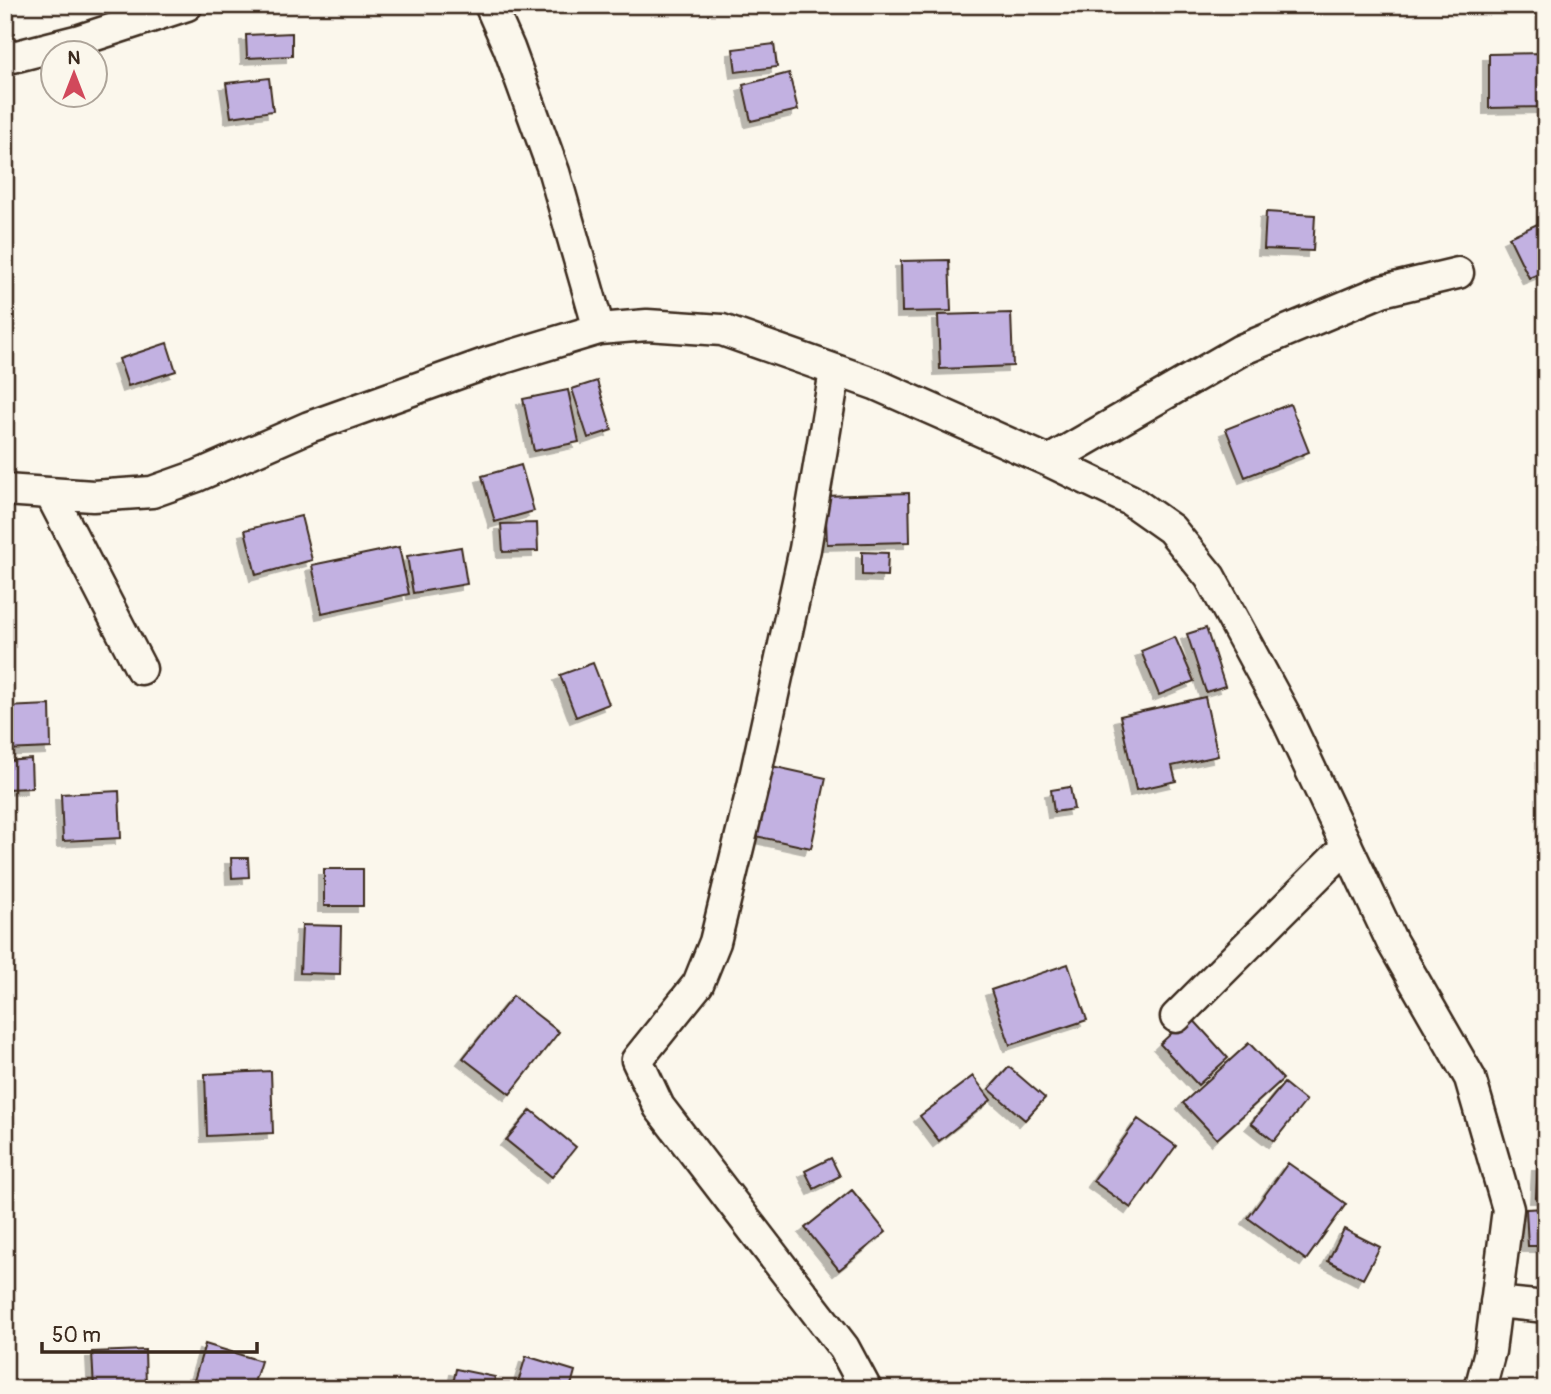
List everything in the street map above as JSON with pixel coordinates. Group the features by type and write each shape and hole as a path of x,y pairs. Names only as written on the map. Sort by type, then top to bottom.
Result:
{"street":[{"path":"5,59 79,40 187,5"},
{"path":"490,5 509,48 554,172 599,329"},
{"path":"1049,461 1241,350 1382,291 1458,273"},
{"path":"5,490 93,496 152,492 335,418 490,362 599,329 647,325 722,330 875,384 1130,500 1171,529 1210,577 1285,715 1392,942 1469,1078 1508,1209 1490,1351 1480,1389"},
{"path":"835,370 805,549 753,786 715,942 698,984 637,1060 659,1107 844,1348 866,1389"},
{"path":"50,493 141,669"},
{"path":"1176,1017 1347,846"},
{"path":"1496,1302 1546,1307"}],"building":[{"path":"292,33 292,56 247,58 246,35"},
{"path":"774,44 777,67 736,72 733,49"},
{"path":"1546,53 1546,107 1489,108 1489,54"},
{"path":"789,73 798,110 751,121 743,85"},
{"path":"269,78 273,111 231,117 226,83"},
{"path":"1266,212 1315,215 1313,251 1264,249"},
{"path":"1546,220 1546,271 1529,278 1509,237"},
{"path":"949,260 951,311 902,312 901,261"},
{"path":"1011,313 1013,366 940,369 938,315"},
{"path":"167,343 176,371 128,386 119,359"},
{"path":"597,381 612,430 588,438 572,389"},
{"path":"568,390 579,442 534,451 523,399"},
{"path":"1290,404 1309,452 1245,477 1226,429"},
{"path":"521,465 534,511 495,522 482,476"},
{"path":"909,493 910,542 827,544 825,496"},
{"path":"301,516 312,560 256,575 245,530"},
{"path":"537,523 538,551 503,552 501,524"},
{"path":"399,547 409,594 322,613 312,565"},
{"path":"461,547 467,584 413,593 407,556"},
{"path":"862,552 888,553 887,576 862,575"},
{"path":"1206,628 1225,686 1206,692 1187,634"},
{"path":"1175,637 1194,681 1159,695 1141,651"},
{"path":"593,663 609,704 576,717 560,675"},
{"path":"1205,697 1218,756 1172,766 1176,781 1136,790 1120,716"},
{"path":"50,705 51,748 5,750 5,707"},
{"path":"31,759 32,788 5,789 5,761"},
{"path":"767,765 826,778 811,848 751,835"},
{"path":"1070,787 1074,809 1054,812 1051,790"},
{"path":"119,791 121,838 63,841 61,794"},
{"path":"231,858 248,858 249,877 232,878"},
{"path":"324,869 363,869 363,906 324,906"},
{"path":"302,925 341,926 340,974 300,973"},
{"path":"1068,964 1087,1020 1010,1045 991,990"},
{"path":"513,996 559,1032 510,1094 463,1058"},
{"path":"1190,1016 1228,1058 1198,1085 1160,1044"},
{"path":"1249,1043 1283,1079 1217,1139 1183,1103"},
{"path":"1009,1067 1045,1098 1025,1120 989,1089"},
{"path":"271,1071 273,1133 207,1136 205,1074"},
{"path":"973,1076 991,1100 939,1141 920,1116"},
{"path":"1284,1083 1306,1101 1274,1141 1251,1123"},
{"path":"531,1110 576,1147 552,1177 506,1140"},
{"path":"1138,1119 1176,1146 1131,1208 1093,1181"},
{"path":"831,1158 840,1176 814,1189 805,1171"},
{"path":"1288,1163 1346,1204 1306,1260 1248,1218"},
{"path":"1538,1165 1546,1165 1546,1197 1536,1197"},
{"path":"852,1190 886,1232 839,1270 805,1228"},
{"path":"1546,1208 1546,1246 1528,1246 1526,1209"},
{"path":"1344,1229 1380,1247 1363,1279 1328,1261"},
{"path":"205,1344 261,1361 252,1389 209,1389 193,1384"},
{"path":"145,1350 146,1387 94,1389 92,1352"},
{"path":"526,1356 575,1371 570,1389 516,1389"},
{"path":"456,1369 495,1377 493,1389 452,1389"}]}
